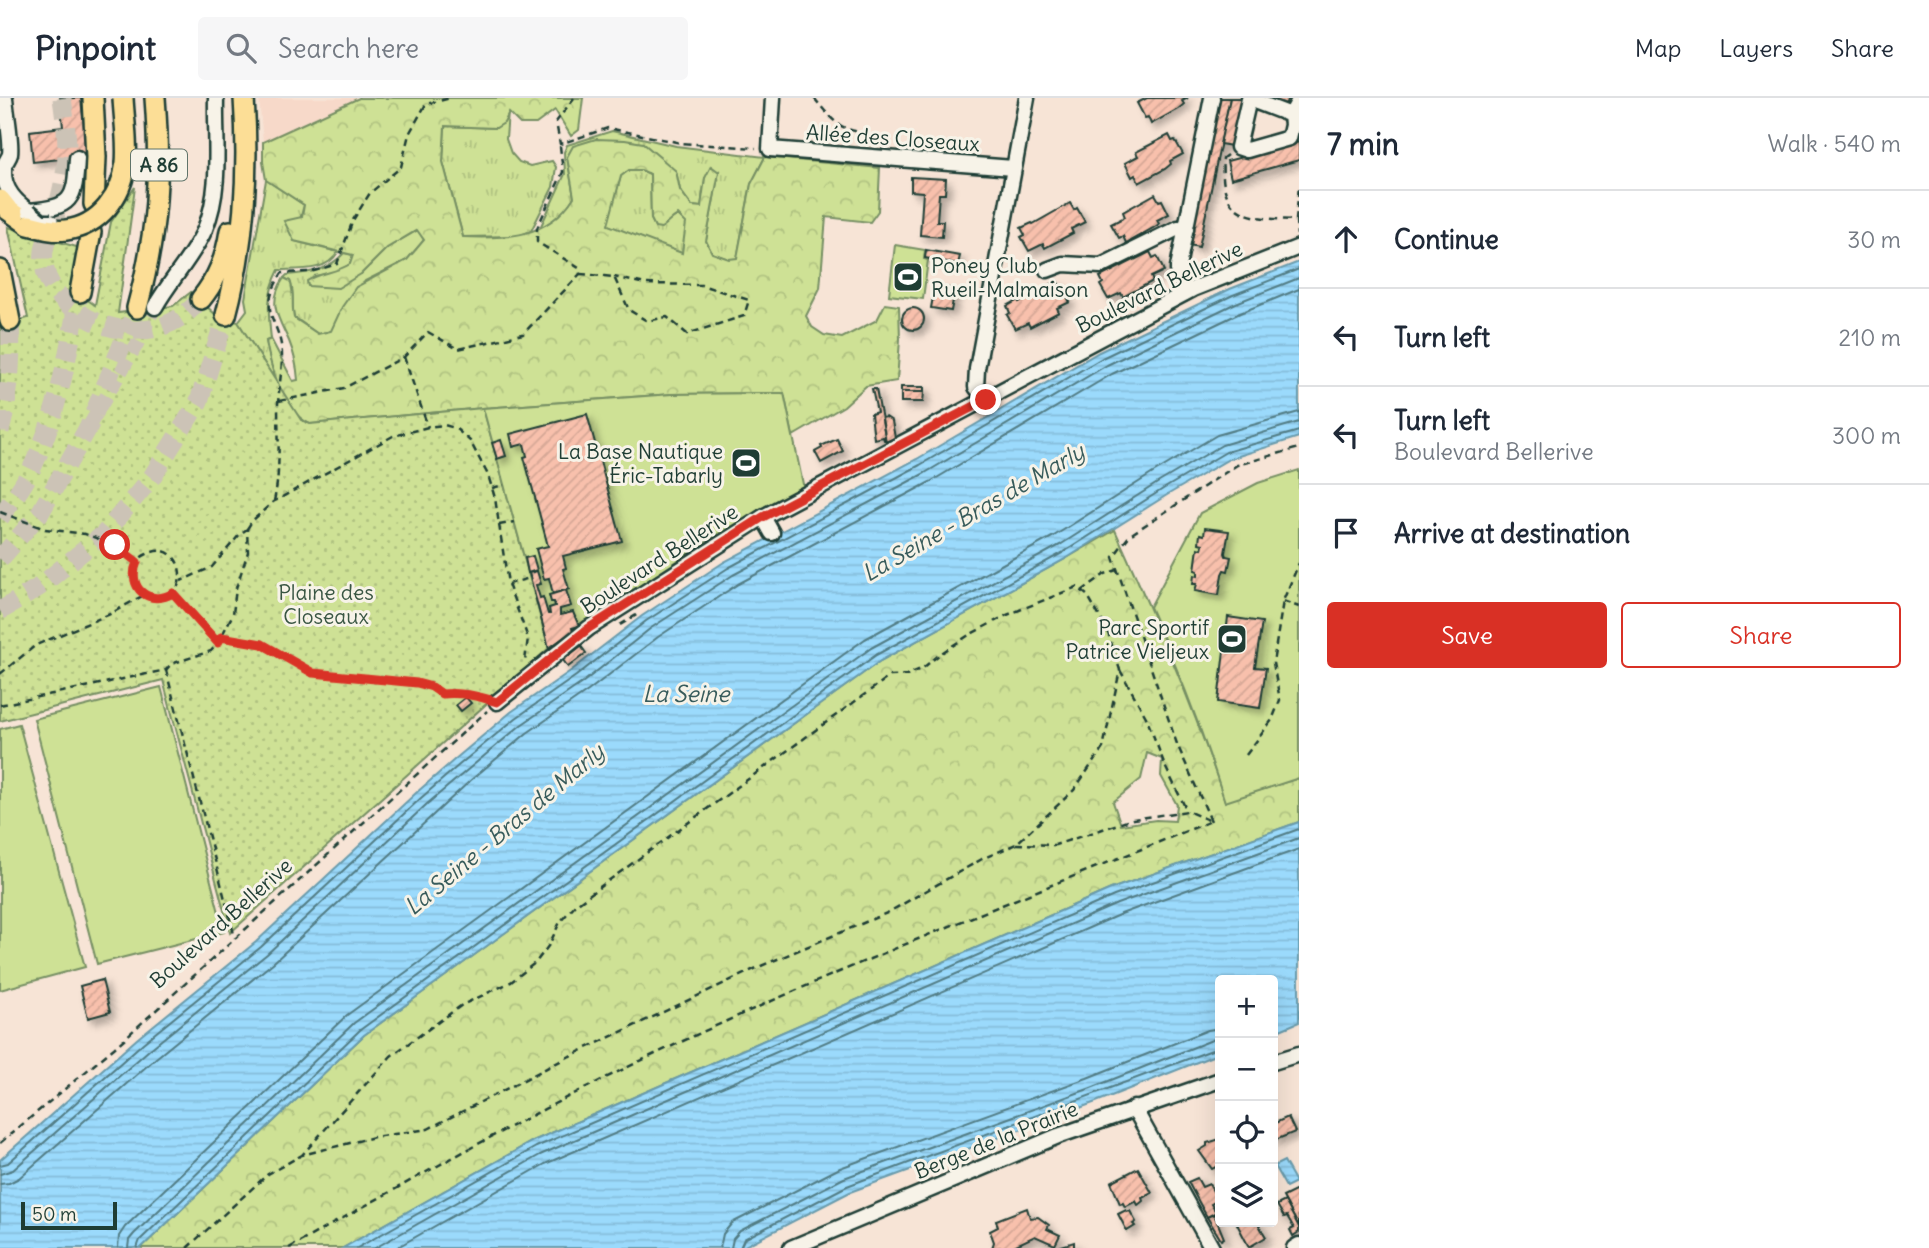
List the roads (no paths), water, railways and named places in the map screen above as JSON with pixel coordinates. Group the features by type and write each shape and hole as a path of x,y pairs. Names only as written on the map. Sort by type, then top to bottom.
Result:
{"highway":[{"path":"93,98 96,157 94,204"},
{"path":"0,200 8,209 50,230 76,228 104,212 116,197 127,160 123,98"},
{"name":"A 86","path":"146,308 145,280 159,177 155,98"},
{"path":"201,299 220,271 227,250 235,173 231,98"},
{"path":"226,315 238,265 244,219 244,98"},
{"path":"80,292 91,232"},
{"path":"0,270 10,321"}],"street":[{"path":"5,98 10,155 4,165 3,174 7,191 29,218 42,222 65,223 86,215 99,205 110,191 119,158 114,98"},
{"path":"146,308 188,258 206,226 217,163 216,98"},
{"name":"Allée des Closeaux","path":"774,98 770,149 873,145 1013,168"},
{"path":"986,400 976,387 977,369 1027,98"},
{"path":"1185,293 1178,267 1212,98"},
{"path":"1291,115 1249,99 1238,147 1247,150 1289,138 1291,115 1299,100"},
{"path":"29,218 66,203 76,187 76,158"},
{"path":"1047,270 1063,264 1101,266 1178,228 1186,229"},
{"name":"Boulevard Bellerive","path":"497,702 589,628 763,517 1185,293 1299,245"},
{"path":"763,517 772,533"},
{"path":"1278,1060 1299,1054"},
{"name":"Berge de la Prairie","path":"791,1248 1058,1136 1215,1082"},
{"path":"1134,1108 1212,1248"},
{"path":"1294,1248 1299,1245"}],"water":[{"name":"La Seine","path":"1299,262 1299,437 1229,459 1067,558 880,661 364,1035 141,1248 0,1248 0,1160 138,1038 256,942 416,793 511,712 572,670 642,616 724,562 917,459 1099,352 1230,289"},
{"path":"1299,822 1299,1022 1278,1031 1278,975 1215,975 1215,1055 1096,1102 850,1192 741,1248 343,1248 533,1141 1111,889"},
{"path":"1284,1161 1296,1182 1286,1187 1278,1173 1278,1164"}],"tunnel":[{"path":"62,98 67,142 66,168 56,214 44,251 48,280 56,292 79,313 106,326 132,330 154,328 174,321 201,299"},
{"path":"0,518 27,478 47,431 60,388 78,300"},
{"path":"89,426 136,346 155,307"},
{"path":"0,611 39,587 104,534 152,477 199,401 226,315"},
{"path":"0,559 40,513 89,426 132,320"},
{"path":"0,431 9,376 10,321"}],"place":[{"name":"Poney Club Rueil-Malmaison","path":"908,277"},
{"name":"La Base Nautique Éric-Tabarly","path":"746,463"},
{"name":"Parc Sportif Patrice Vieljeux","path":"1232,639"}],"water label":[{"name":"La Seine - Bras de Marly","path":"973,512"},
{"name":"La Seine - Bras de Marly","path":"504,829"}],"park label":[{"name":"Plaine des Closeaux","path":"326,604"}]}
